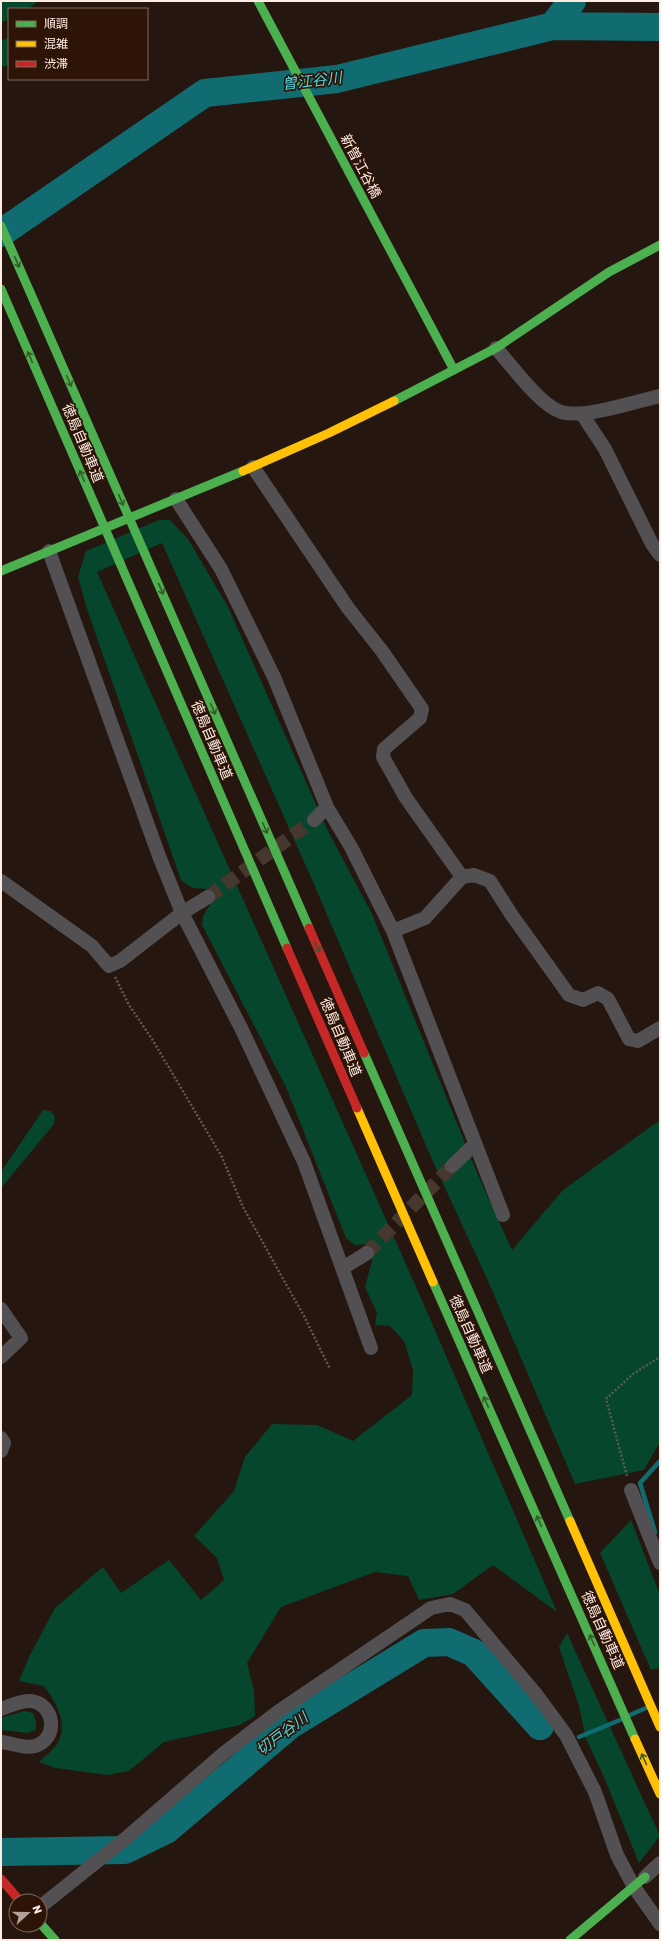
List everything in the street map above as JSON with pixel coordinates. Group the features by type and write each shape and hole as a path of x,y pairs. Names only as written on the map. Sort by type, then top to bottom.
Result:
{"main road":[{"name":"新曽江谷橋","path":"258,1 454,370"},
{"name":"徳島自動車道","path":"1,226 660,1728"},
{"path":"1,571 253,468 329,433 496,348 609,272 660,245"},
{"name":"徳島自動車道","path":"1,289 395,1195 660,1794"},
{"path":"570,1940 645,1877"},
{"path":"1,1879 13,1893"},
{"path":"48,1932 55,1940"}],"street":[{"path":"496,348 541,399 561,412 582,414 660,396"},
{"path":"582,414 605,449 652,544 660,555"},
{"path":"253,468 348,608 382,651 422,709 420,718 384,749 383,757 406,798 462,877"},
{"path":"176,499 221,569 274,678 326,807 351,847 393,931 503,1215"},
{"path":"49,551 159,856 182,912 242,1028 304,1162 371,1348"},
{"path":"314,820 326,807"},
{"path":"393,931 425,918 462,877 474,875 490,882 510,914 570,995 582,1000 598,993 608,999 629,1039 638,1041 660,1028"},
{"path":"1,881 92,946 109,966 120,961 182,912 208,897"},
{"path":"452,1166 475,1144"},
{"path":"343,1268 367,1253"},
{"path":"1,1309 21,1338 1,1357"},
{"path":"1,1438 4,1443 1,1451"},
{"path":"632,1490 660,1563"},
{"path":"48,1901 125,1839 224,1753 279,1710 431,1608 450,1604 465,1610 535,1693 566,1735 595,1792 617,1855 634,1887 660,1924"},
{"path":"1,1709 23,1702 37,1703 48,1712 52,1724 47,1738 35,1746 27,1747 1,1742"},
{"path":"645,1877 660,1863"}],"path":[{"path":"109,966 129,1005 152,1039 222,1157 243,1207 305,1318 330,1369"},
{"path":"632,1490 606,1399 633,1374 660,1357"}],"green space":[{"path":"1,1 39,1 29,8 8,8 8,20 1,22"},
{"path":"8,38 8,65 1,67 1,41"},
{"path":"159,520 170,520 188,539 228,607 327,829 372,914 478,1175 512,1250 563,1190 660,1120 660,1442 644,1470 575,1484 488,1281 434,1164 313,882 162,543 97,572 421,1298 557,1612 493,1565 453,1594 419,1600 408,1576 375,1572 281,1607 247,1663 254,1691 255,1716 240,1725 164,1742 129,1771 107,1775 56,1768 39,1762 59,1741 62,1726 61,1719 53,1699 44,1686 19,1681 29,1657 55,1608 103,1567 121,1593 169,1560 201,1600 224,1580 217,1558 194,1536 234,1491 245,1457 272,1424 317,1425 353,1441 412,1395 413,1370 404,1341 390,1326 375,1325 377,1313 365,1287 372,1261 365,1244 355,1245 346,1238 286,1087 202,925 203,916 213,900 208,889 192,888 181,880 87,609 78,577 86,551"},
{"path":"43,1110 51,1111 55,1117 54,1124 1,1188 1,1172"},
{"path":"631,1520 660,1595 660,1668 651,1670 600,1553"},
{"path":"567,1633 660,1836 639,1863 604,1777 586,1739 579,1706 559,1647"},
{"path":"24,1711 33,1713 36,1721 36,1730 27,1733 1,1730 1,1718"}],"waterway":[{"path":"553,26 572,1"},
{"name":"曽江谷川","path":"1,233 205,93 337,79 553,26 660,27"},
{"path":"655,1532 640,1483 660,1461"},
{"name":"切戸谷川","path":"1,1852 125,1850 166,1830 290,1725 424,1643 449,1642 474,1653 540,1726"},
{"path":"630,1715 646,1708"},
{"path":"579,1737 620,1720"}],"tunnel":[{"path":"208,897 314,820"},
{"path":"367,1253 452,1166"}],"traffic: fast":[{"path":"258,1 454,370"},
{"path":"1,226 145,554"},
{"path":"394,401 496,348 609,272 660,245"},
{"path":"1,289 120,563"},
{"path":"1,571 243,471"},
{"path":"145,554 309,928"},
{"path":"120,563 287,948"},
{"path":"364,1053 570,1521"},
{"path":"433,1282 635,1739"},
{"path":"570,1940 645,1877"},
{"path":"48,1932 55,1940"}],"traffic: slow":[{"path":"243,471 329,433 394,401"},
{"path":"357,1108 433,1282"},
{"path":"570,1521 660,1727"},
{"path":"635,1739 660,1794"}],"traffic: jam":[{"path":"309,928 364,1053"},
{"path":"287,948 357,1108"},
{"path":"1,1879 13,1893"}]}
